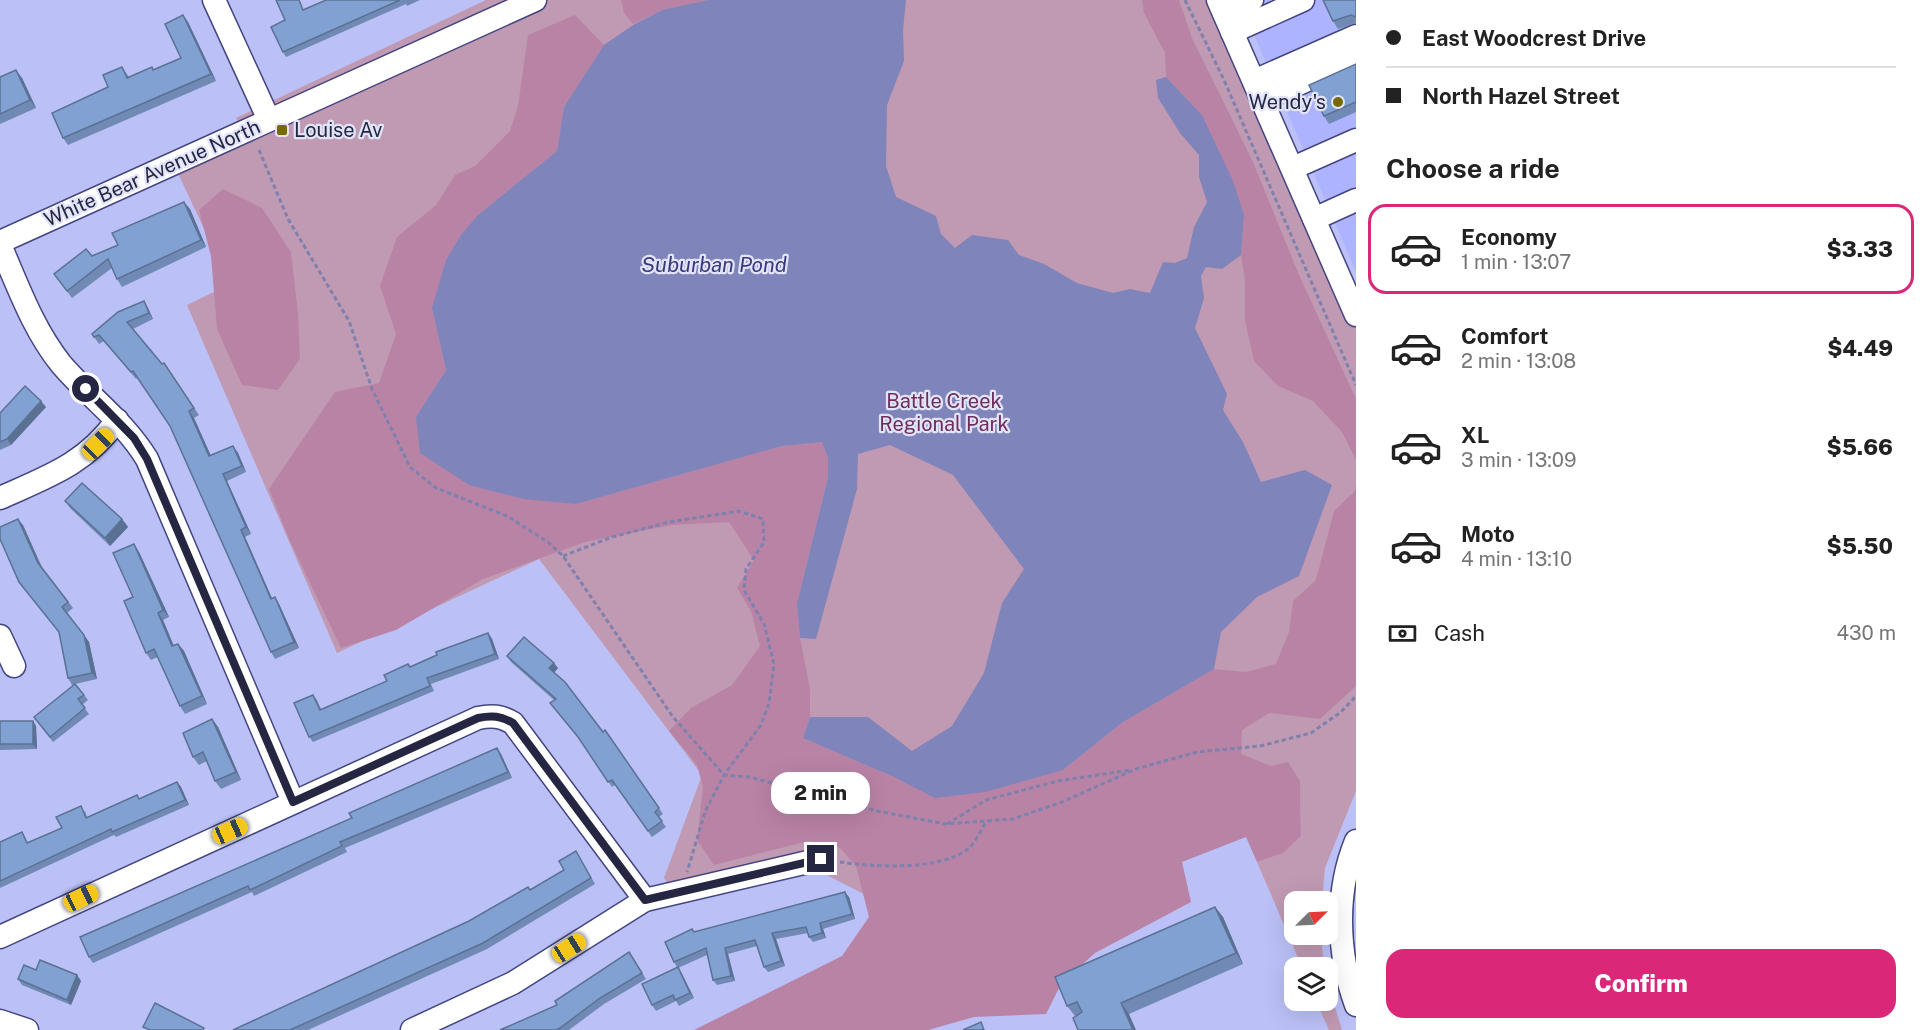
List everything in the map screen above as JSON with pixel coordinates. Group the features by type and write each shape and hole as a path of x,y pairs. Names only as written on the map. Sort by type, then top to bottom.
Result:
{"street":[{"path":"214,0 269,120"},
{"name":"White Bear Avenue North","path":"0,244 535,0"},
{"path":"1225,15 1252,0"},
{"path":"1225,15 1303,0"},
{"path":"1225,15 1314,219 1348,277 1356,315"},
{"path":"1259,90 1356,36"},
{"path":"1259,90 1356,58"},
{"path":"1293,168 1356,140"},
{"path":"1314,219 1356,200"},
{"path":"0,244 33,320 48,346 63,366 134,438 147,459 293,802"},
{"path":"0,498 69,467 89,453 117,420"},
{"path":"0,636 14,666"},
{"path":"0,937 478,718 491,716 503,717 513,723 645,900"},
{"path":"1356,841 1344,957 1356,1005"},
{"path":"412,1030 513,983 645,900 821,859"},
{"path":"0,1021 27,1030"}],"path":[{"path":"1185,0 1224,80 1356,385"},
{"path":"259,150 288,219 349,321 372,389 410,467 436,488 507,516 548,542 563,556 673,717 724,775 749,777 877,811 946,824 1013,819 1062,802 1136,769"},
{"path":"563,556 612,537 669,522 739,511 763,519 764,542 746,569 744,590 765,624 774,664 769,703 761,725 724,775 705,812 682,891"},
{"path":"946,824 986,800 1058,781 1136,769 1197,752 1260,746 1311,733 1341,712 1356,696"},
{"path":"821,859 864,865 934,863 968,849 986,822"}],"shaded area":[{"path":"621,0 708,0 662,10 633,24 624,13"},
{"path":"1142,0 1179,0 1192,38 1253,162 1299,275 1356,399 1356,460 1342,432 1313,401 1278,386 1254,361 1245,320 1245,280 1241,255 1244,215 1202,115 1166,77 1165,53 1144,13"},
{"path":"1239,0 1356,0 1356,272"},
{"path":"575,15 604,45 564,107 557,151 479,214 432,308 446,370 416,417 576,504 782,446 822,442 828,458 828,477 797,604 800,638 810,689 810,717 803,738 894,777 1063,770 1123,722 1214,669 1246,672 1276,664 1289,632 1293,601 1316,580 1334,511 1355,491 1356,483 1356,686 1320,719 1269,713 1242,730 1241,754 1271,766 1288,762 1300,781 1301,836 1283,853 1257,862 1246,837 1182,862 1191,902 1095,953 1061,984 1046,1014 974,1017 928,1030 694,1030 842,956 869,917 856,866 840,848 809,841 714,865 697,840 703,787 697,765 669,731 691,708 732,685 760,646 751,611 737,588 754,560 729,522 672,525 585,542 483,579 396,630 341,648 290,541 269,489 335,392 379,383 396,334 380,286 397,237 436,205 455,175 475,166 510,131 518,106 528,35"},
{"path":"223,189 262,208 291,252 298,313 300,359 278,390 242,385 217,329 211,256 199,210"}],"green space":[{"name":"Battle Creek Regional Park","path":"486,0 1228,0 1356,297 1356,791 1325,868 1323,891 1284,891 1284,925 1257,862 1283,852 1301,836 1300,794 938,932 805,864 680,902 664,878 702,775 539,559 337,653 187,305 230,284 175,167 243,134 236,118"},
{"name":"Battle Creek Regional Park","path":"1293,945 1322,945 1323,957 1298,957"},
{"path":"1320,1011 1336,1011 1342,1030 1329,1030"}],"water":[{"name":"Suburban Pond","path":"708,0 906,0 903,30 904,61 887,105 886,166 896,197 936,216 941,234 955,248 972,235 1008,240 1019,255 1044,264 1077,283 1113,293 1130,289 1150,293 1163,262 1175,263 1187,258 1194,227 1207,202 1199,177 1199,155 1180,133 1158,98 1156,80 1166,77 1202,115 1233,181 1244,215 1241,255 1222,269 1206,267 1201,276 1204,298 1195,328 1227,394 1223,410 1243,442 1261,482 1305,470 1332,485 1299,576 1257,597 1221,632 1214,669 1123,722 1063,770 985,792 935,798 894,777 803,738 810,717 868,717 912,751 952,726 984,673 1002,603 1024,569 953,475 890,445 858,454 857,489 816,639 800,638 797,604 828,477 828,458 822,442 782,446 576,504 524,499 469,485 420,453 416,417 446,370 432,308 446,260 461,235 479,214 557,151 564,107 604,45 633,25 662,10"}],"building":[{"path":"276,0 299,0 303,10 326,0 400,0 283,52 271,27 285,20"},
{"path":"1323,0 1356,0 1356,17 1351,15 1333,21"},
{"path":"183,15 211,74 63,138 52,113 108,87 103,75 122,67 127,78 181,58 165,24"},
{"name":"Wendy's","path":"1356,64 1356,102 1324,116 1309,85"},
{"path":"16,70 30,100 0,114 0,77"},
{"path":"184,202 201,240 117,279 108,259 67,291 54,274 86,249 92,256 118,245 112,233"},
{"path":"144,301 149,313 127,322 162,364 164,363 194,408 189,411 209,456 233,446 242,466 223,474 246,527 241,530 271,599 275,597 294,642 271,652 170,426 133,371 131,372 99,335 94,337 92,334 118,312"},
{"path":"25,386 41,401 7,439 0,442 0,413"},
{"path":"82,483 122,519 105,538 65,501"},
{"path":"18,519 38,563 68,602 62,607 84,635 92,673 68,678 59,632 19,582 0,539 0,527"},
{"path":"134,544 163,610 158,613 172,646 178,644 202,696 180,706 154,649 146,653 124,601 133,597 113,553"},
{"path":"488,633 495,654 427,678 430,686 309,737 294,703 313,695 320,710 387,681 384,675 408,664 410,667 437,655 436,652"},
{"path":"524,637 554,663 549,668 565,682 603,732 605,730 659,808 655,812 662,821 648,831 612,780 608,782 578,737 550,703 556,699 507,656"},
{"path":"75,684 84,695 78,699 85,708 50,737 34,717"},
{"path":"212,719 236,772 215,781 203,752 193,757 183,733"},
{"path":"0,721 33,721 33,744 0,744"},
{"path":"497,748 508,772 340,842 342,846 250,890 248,886 89,957 80,937 352,818 349,813"},
{"path":"177,782 185,800 112,832 111,829 0,881 0,842 22,832 27,843 62,828 56,817 81,806 86,818 137,795 139,799"},
{"path":"576,851 591,878 483,943 290,1030 233,1030 469,921 528,887 530,890 564,870 559,861"},
{"path":"845,892 852,914 820,923 822,933 809,937 806,927 772,933 781,961 764,967 755,940 725,948 731,976 713,980 706,948 674,962 665,942 692,929 694,932"},
{"path":"1215,907 1236,953 1121,1003 1133,1030 1078,1030 1073,1018 1082,1012 1077,1002 1067,1006 1055,977"},
{"path":"629,952 642,973 600,998 560,1028 556,1030 500,1030 557,1005 555,1001"},
{"path":"40,960 77,975 67,1000 18,979 24,965 36,970"},
{"path":"678,967 690,993 675,1000 673,995 652,1005 642,984"},
{"path":"155,1003 204,1028 203,1030 150,1030 143,1027"},
{"path":"981,1022 984,1030 963,1030"}],"place":[{"name":"Wendy's","path":"1338,102"},
{"name":"Louise Av","path":"282,130"}],"route":[{"path":"86,389 134,438 147,459 293,802 478,718 503,717 513,723 645,900 821,859"}]}
